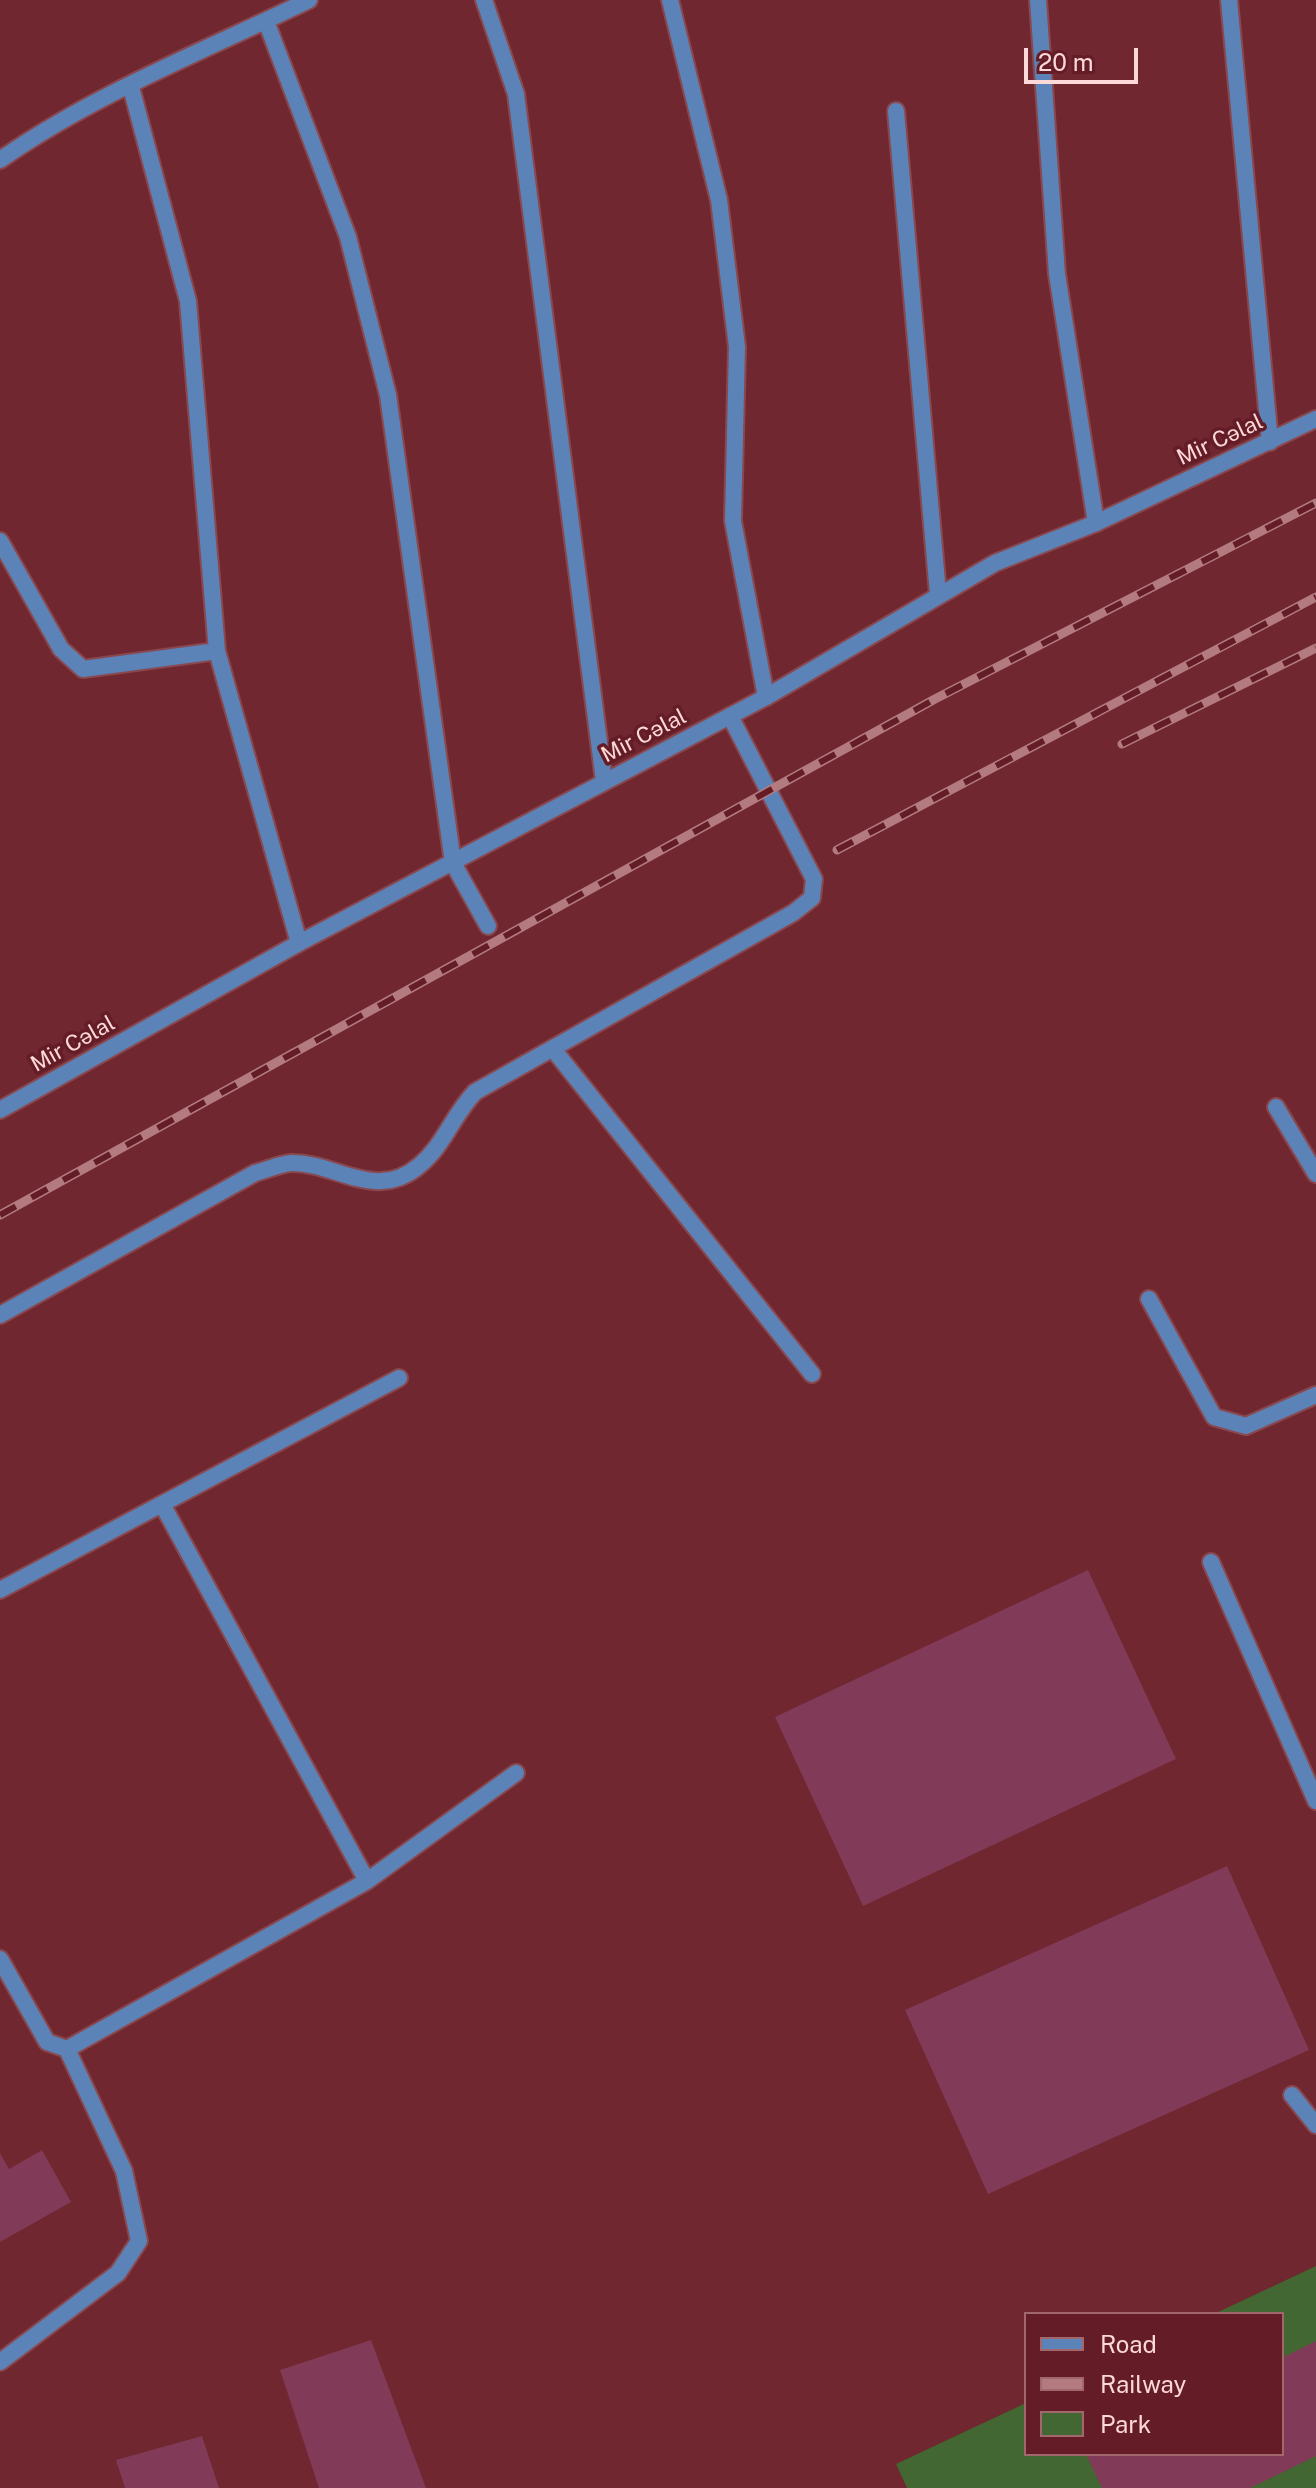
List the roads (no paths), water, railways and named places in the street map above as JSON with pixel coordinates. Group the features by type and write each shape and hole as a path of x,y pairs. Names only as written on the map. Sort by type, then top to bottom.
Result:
{"street":[{"path":"0,160 30,139 309,0"},
{"path":"484,0 516,94 604,781"},
{"path":"670,0 719,200 737,347 733,521 766,697"},
{"path":"1038,0 1057,274 1096,523"},
{"path":"1229,0 1270,442"},
{"path":"266,21 348,237 388,395 453,863 488,926"},
{"path":"131,87 188,301 217,651 299,943"},
{"path":"896,111 938,594"},
{"name":"Mir Cəlal","path":"0,1110 299,943 766,697 995,563 1096,523 1316,419"},
{"path":"0,541 61,649 83,669 217,651"},
{"path":"0,1315 255,1173 291,1163 365,1182 390,1179 416,1169 436,1151 459,1109 475,1092 793,913 812,898 814,879 730,716"},
{"path":"553,1049 812,1374"},
{"path":"1276,1107 1316,1174"},
{"path":"1149,1299 1214,1417 1246,1426 1316,1395"},
{"path":"0,1590 399,1378"},
{"path":"162,1504 367,1881"},
{"path":"1211,1562 1316,1801"},
{"path":"67,2049 367,1881 516,1773"},
{"path":"0,1959 47,2042 67,2049 124,2171 139,2241 118,2273 0,2362"},
{"path":"1292,2095 1316,2125"}],"railway":[{"path":"0,1215 935,699 1316,503"},
{"path":"837,850 1316,597"},
{"path":"1122,744 1316,648"}]}
